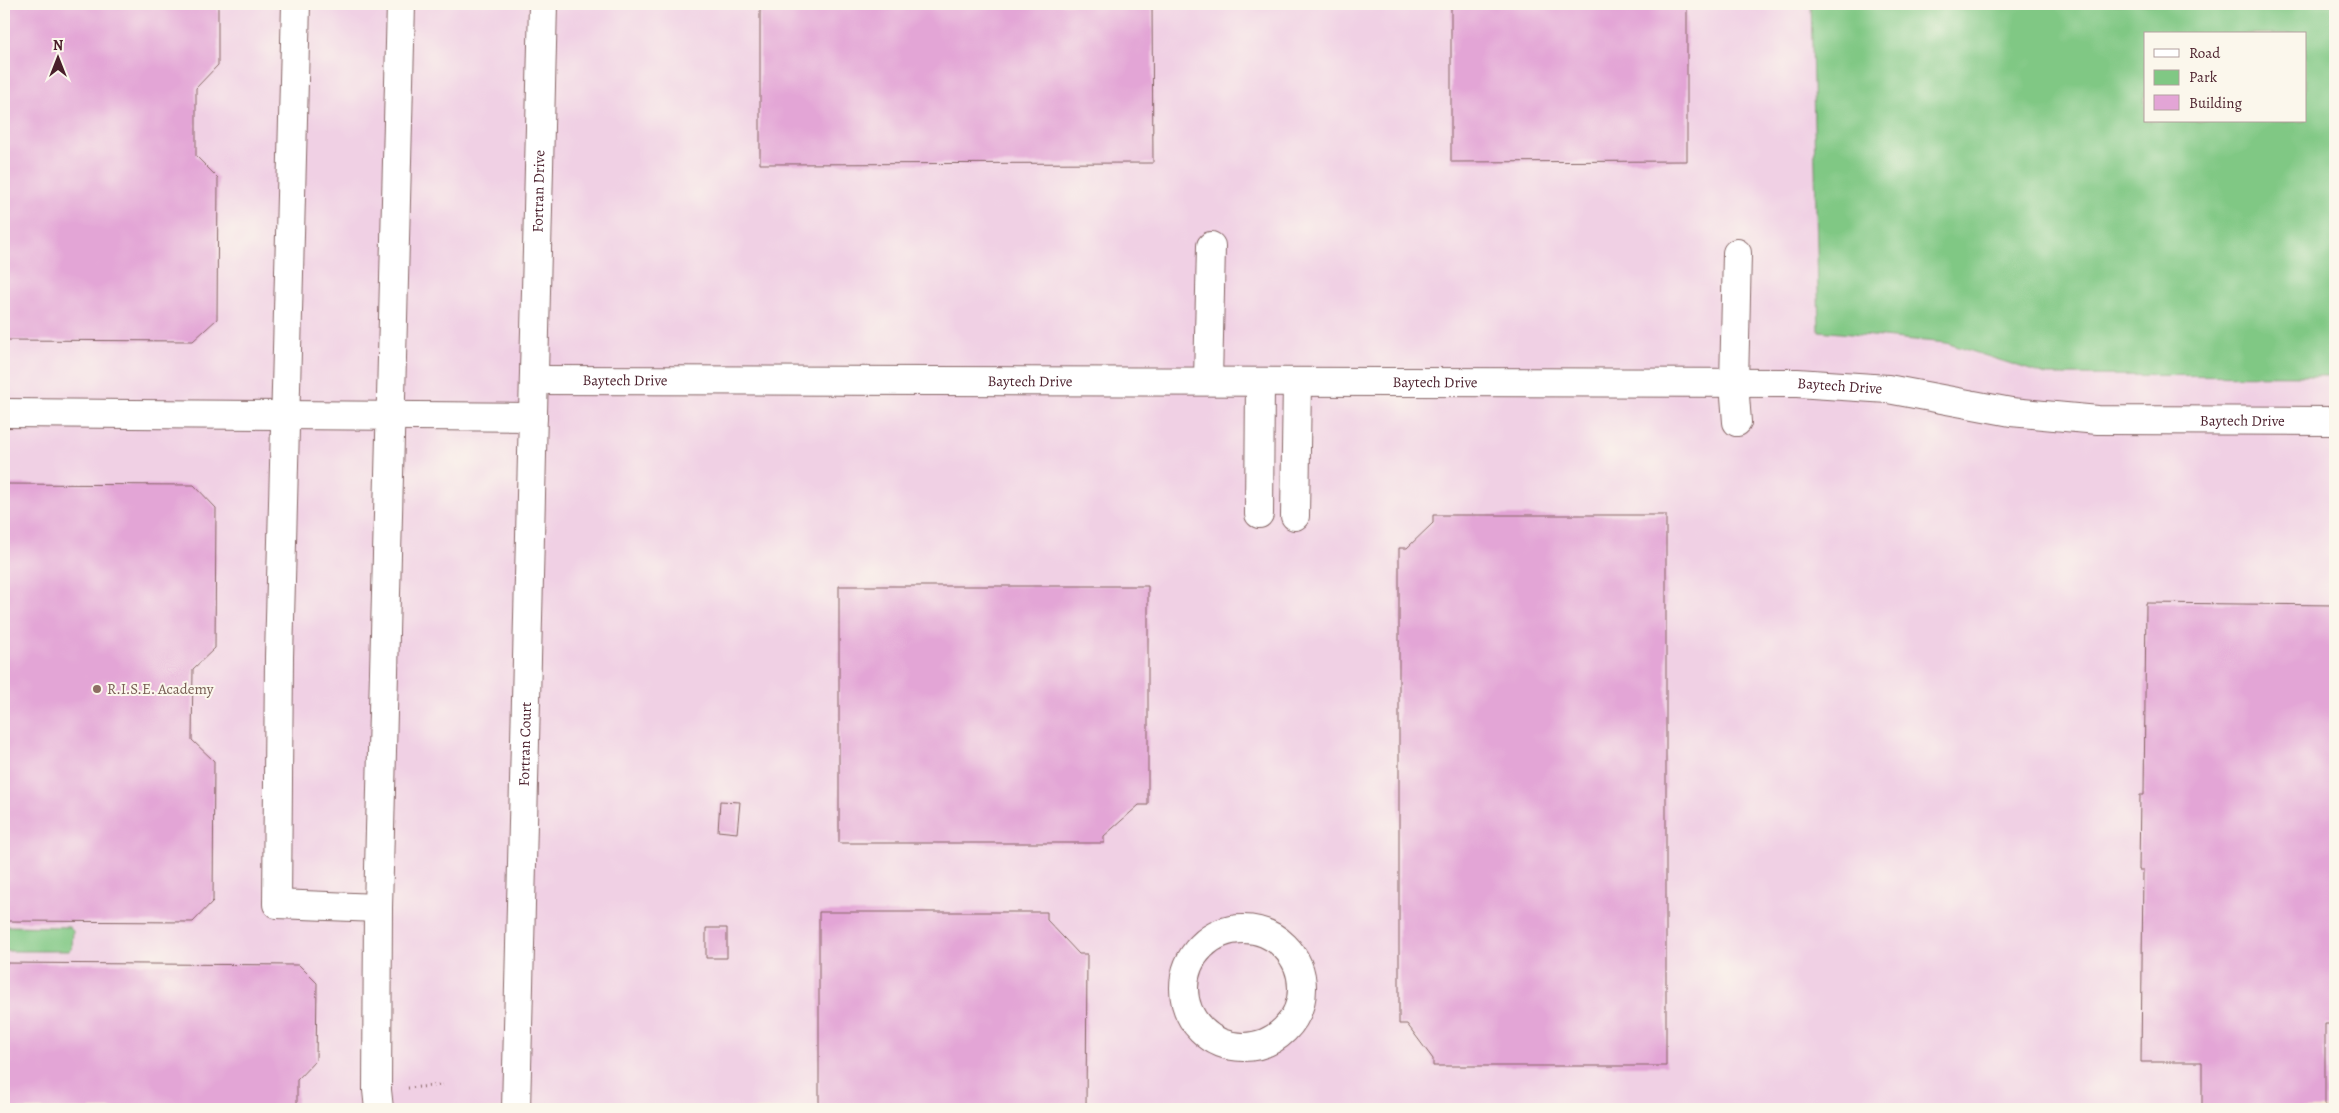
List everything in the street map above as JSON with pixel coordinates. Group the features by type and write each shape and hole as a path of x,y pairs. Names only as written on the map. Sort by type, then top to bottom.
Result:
{"street":[{"path":"296,4 280,647 277,904 378,908"},
{"path":"379,1109 376,1090 378,908 401,4"},
{"name":"Fortran Drive","path":"534,380 543,4"},
{"path":"1208,381 1211,246"},
{"path":"1737,253 1734,383 1737,422"},
{"name":"Baytech Drive","path":"534,380 1797,383 1888,389 2011,412 2098,420 2335,421"},
{"name":"Fortran Court","path":"516,1109 534,380"},
{"path":"1259,514 1260,382"},
{"path":"1295,516 1297,382"},
{"path":"4,413 533,417"},
{"path":"1250,929 1272,936 1290,951 1301,971 1302,995 1295,1017 1280,1035 1259,1045 1236,1047 1214,1040 1196,1024 1185,1004 1184,980 1191,959 1206,941 1227,931 1250,929"}],"shaded area":[{"path":"4,4 1811,4 1819,331 1946,343 2046,375 2335,376 2335,1109 4,1109"}],"green space":[{"path":"1811,4 2335,4 2335,376 2046,375 1946,343 1819,331"},
{"path":"4,926 69,927 73,931 72,948 69,951 4,951"}],"building":[{"path":"4,4 218,4 218,65 196,88 196,156 218,178 217,319 193,341 4,340"},
{"path":"760,4 1152,4 1153,163 760,164"},
{"path":"1451,4 1687,4 1687,161 1451,162"},
{"path":"4,484 194,485 216,508 215,648 193,669 192,740 214,761 213,901 193,922 4,921"},
{"path":"1433,515 1666,515 1666,1066 1433,1066 1433,1059 1407,1024 1399,1024 1399,548 1407,548 1433,523"},
{"path":"839,586 1148,586 1148,805 1139,805 1104,836 1104,843 839,843"},
{"path":"2146,603 2335,605 2335,1024 2325,1024 2325,1109 2202,1109 2202,1062 2141,1062 2143,870 2139,870 2140,795 2144,795"},
{"path":"720,801 740,802 737,833 718,831"},
{"path":"819,912 1047,912 1047,920 1079,954 1087,954 1086,1109 819,1109"},
{"path":"706,928 727,928 727,958 706,958"},
{"path":"4,963 299,965 317,983 316,1060 297,1080 297,1109 4,1109"}],"place":[{"name":"R.I.S.E. Academy","path":"97,689"}]}
